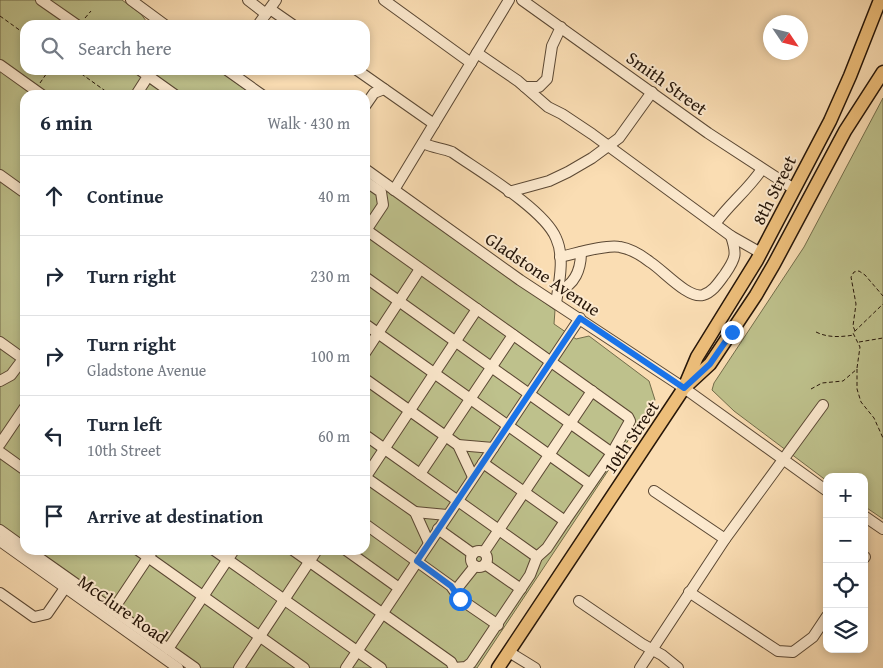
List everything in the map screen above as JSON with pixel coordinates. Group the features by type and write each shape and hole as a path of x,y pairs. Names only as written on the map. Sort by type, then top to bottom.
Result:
{"main road":[{"name":"8th Street","path":"684,388 698,357 761,254 830,121 878,4"},
{"name":"10th Street","path":"498,668 684,388 710,364 756,295 845,131 883,72"}],"street":[{"path":"41,0 70,20"},
{"path":"131,0 158,20"},
{"path":"248,0 271,7 287,20"},
{"path":"384,0 471,63"},
{"path":"394,190 509,0"},
{"name":"Smith Street","path":"522,0 708,133 794,189"},
{"path":"262,20 271,7"},
{"path":"525,87 539,88 547,79 552,46 561,27"},
{"path":"477,53 525,87 548,107 562,114 731,236 761,254"},
{"path":"0,65 36,90"},
{"path":"138,90 146,75"},
{"path":"151,75 170,90"},
{"path":"234,75 255,90"},
{"path":"364,75 434,124"},
{"path":"370,99 374,93 384,89"},
{"path":"509,192 540,184 568,172 619,138 652,92"},
{"path":"423,143 452,152 539,214 549,226 556,238 560,257 556,303"},
{"path":"715,224 724,211 753,184 762,169"},
{"name":"Gladstone Avenue","path":"370,173 520,280 684,388 823,488"},
{"path":"0,175 20,186"},
{"path":"370,184 381,192 384,205 370,224"},
{"path":"300,555 451,662 454,668 466,667 471,663 498,625 530,575 537,557 547,548 612,453 630,421 628,417 592,391 370,234"},
{"path":"560,257 611,246 630,250 652,262 689,293 702,295 710,292 718,283 736,256 731,236"},
{"path":"558,291 564,289 575,277 581,264 581,252"},
{"path":"370,345 420,269"},
{"path":"370,281 612,453"},
{"path":"370,470 477,309"},
{"path":"346,668 580,318"},
{"path":"370,327 590,484"},
{"path":"420,474 513,335"},
{"path":"0,342 20,357"},
{"path":"0,381 11,375 20,365"},
{"path":"370,382 458,445 473,477"},
{"path":"484,552 592,391"},
{"path":"640,668 725,539 823,405"},
{"path":"0,444 20,416"},
{"path":"370,438 537,557"},
{"path":"458,445 493,448"},
{"path":"0,452 20,466"},
{"path":"483,462 565,521"},
{"path":"370,480 415,512 447,516"},
{"path":"654,491 725,539"},
{"path":"415,512 429,543"},
{"path":"867,518 883,529"},
{"path":"370,528 451,586 460,599 498,625"},
{"path":"438,529 473,554"},
{"path":"0,530 20,543"},
{"name":"McClure Road","path":"0,541 178,668"},
{"path":"473,554 478,551 484,552"},
{"path":"455,591 487,558 484,552"},
{"path":"473,554 472,560 521,589"},
{"path":"38,555 195,668"},
{"path":"113,610 150,555"},
{"path":"152,555 203,596 304,668"},
{"path":"222,555 381,668"},
{"path":"168,649 231,555"},
{"path":"239,668 314,555"},
{"path":"353,555 399,588"},
{"path":"0,593 34,617 47,614 65,588"},
{"path":"689,592 778,651 793,652 813,637 823,622"},
{"path":"578,602 662,654 678,668"},
{"path":"509,652 535,668"}],"path":[{"path":"86,18 91,10"},
{"path":"0,16 20,30"},
{"path":"40,90 47,75"},
{"path":"83,75 104,90"},
{"path":"855,331 852,326 856,304 851,277 854,272 859,271 883,296"},
{"path":"883,304 854,334 860,347 856,369 861,402 874,418 883,438"},
{"path":"816,332 825,336 854,334"},
{"path":"858,343 883,338"},
{"path":"811,389 822,383 843,381 856,369"}],"green space":[{"path":"0,0 122,0 141,14 145,20 20,20 20,75 225,75 246,90 20,90 20,547 0,533"},
{"path":"883,98 883,519 868,509 868,473 823,473 823,478 734,411 712,390 714,383 804,247"},
{"path":"370,179 555,310 554,324 576,339 589,336 649,381 655,400 477,668 191,668 31,555 370,555"}],"route":[{"path":"460,599 451,586 417,561 580,318 684,388 710,364 732,332"}]}
